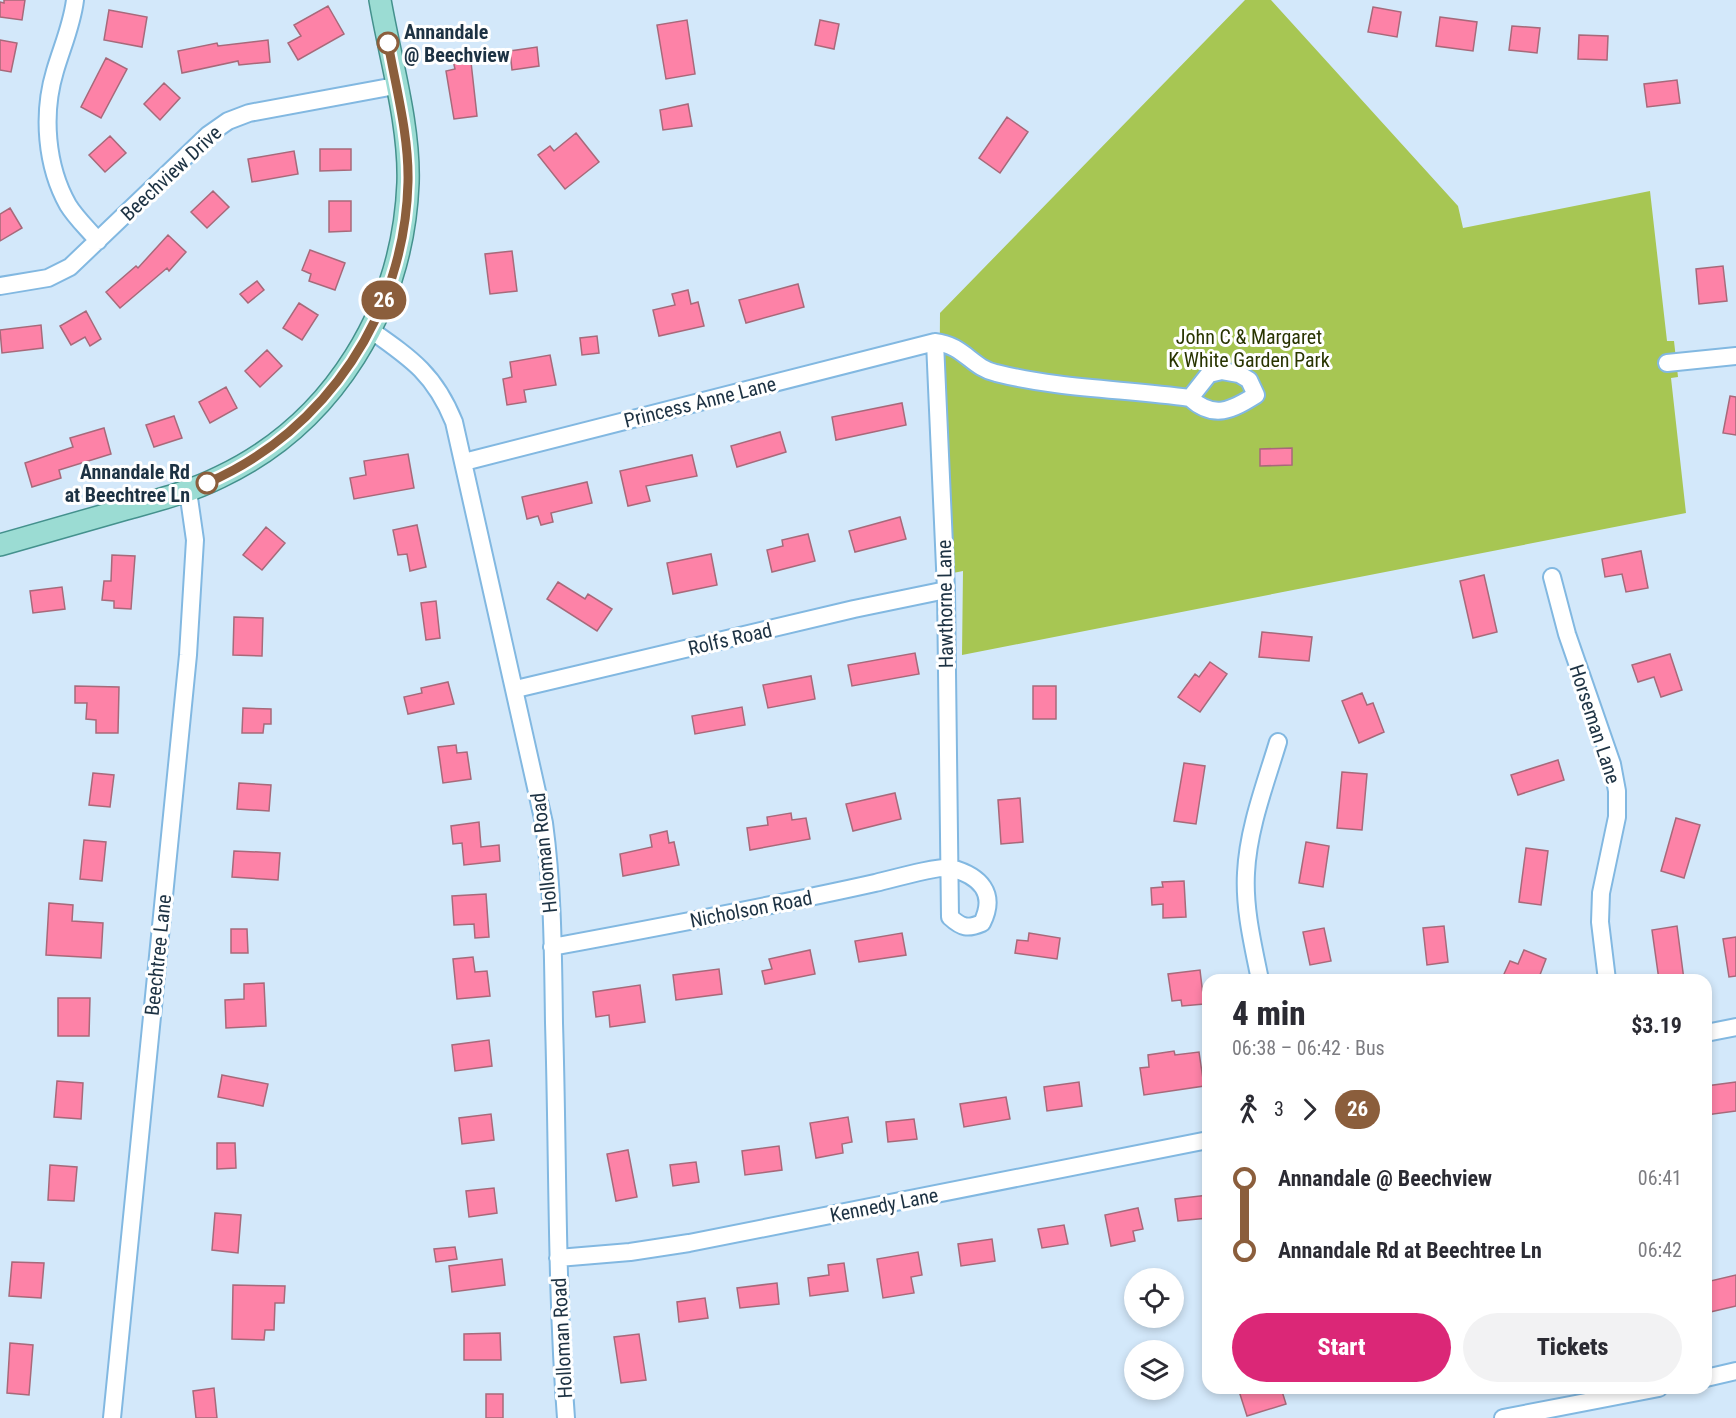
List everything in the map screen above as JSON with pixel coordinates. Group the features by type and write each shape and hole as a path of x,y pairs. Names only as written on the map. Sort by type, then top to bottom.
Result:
{"main road":[{"path":"0,545 188,491 254,458 298,425 335,387 372,332 393,273 405,211 406,152 380,0"}],"street":[{"path":"75,0 73,18 54,71 48,98 49,149 57,179 68,205 98,241"},
{"name":"Beechview Drive","path":"0,286 61,273 98,241 208,135 228,121 249,113 396,86"},
{"name":"Holloman Road","path":"372,332 413,359 432,380 446,401 454,422 516,689 544,823 549,864 558,1258 566,1418"},
{"path":"935,342 949,343 994,373 1058,384 1190,398"},
{"name":"Princess Anne Lane","path":"464,462 935,342"},
{"name":"Hawthorne Lane","path":"935,342 946,590 949,867"},
{"path":"1667,363 1736,356"},
{"name":"Beechtree Lane","path":"112,1418 188,655 195,540 188,491"},
{"name":"Horseman Lane","path":"1552,577 1567,634 1612,764 1617,791 1617,817 1601,893 1600,922 1606,974"},
{"name":"Rolfs Road","path":"516,689 854,609 946,590"},
{"path":"1259,974 1246,893 1246,871 1258,807 1278,742"},
{"name":"Nicholson Road","path":"552,947 830,893 949,867"},
{"path":"1712,1032 1736,1027"},
{"name":"Kennedy Lane","path":"558,1258 630,1252 689,1243 1202,1141"},
{"path":"1712,1377 1736,1371"},
{"path":"1503,1418 1628,1394"}],"green space":[{"name":"John C & Margaret K White Garden Park","path":"1245,0 1271,0 1458,206 1463,228 1650,191 1667,341 1674,341 1678,377 1671,378 1686,513 962,655 963,571 938,576 940,313"}],"building":[{"path":"4,0 25,0 22,20 0,17 0,2 4,3"},
{"path":"328,6 344,34 298,60 288,43 301,36 294,25"},
{"path":"1373,7 1401,12 1397,37 1368,32"},
{"path":"109,10 147,17 142,47 104,40"},
{"path":"1440,17 1477,22 1473,51 1436,46"},
{"path":"687,20 695,74 666,79 657,25"},
{"path":"820,20 839,24 834,49 815,45"},
{"path":"1512,26 1540,28 1537,53 1509,50"},
{"path":"1579,35 1608,36 1607,60 1578,59"},
{"path":"0,40 17,43 11,72 0,70"},
{"path":"268,40 270,62 239,65 238,61 182,73 178,51 217,43 218,46"},
{"path":"537,47 539,66 512,70 510,51"},
{"path":"470,53 477,116 454,119 446,71 455,69 452,56"},
{"path":"106,58 127,69 101,118 81,107"},
{"path":"1677,80 1680,103 1647,107 1644,84"},
{"path":"164,83 180,98 160,120 144,104"},
{"path":"688,104 692,126 663,130 660,110"},
{"path":"1007,117 1028,132 1000,173 979,158"},
{"path":"576,133 599,162 565,189 538,155 550,146 554,151"},
{"path":"110,136 126,153 105,172 89,155"},
{"path":"320,149 351,149 351,170 320,171"},
{"path":"294,151 298,174 252,182 248,159"},
{"path":"213,191 229,207 207,228 191,212"},
{"path":"329,201 351,201 351,231 329,232"},
{"path":"10,208 22,228 0,241 0,214"},
{"path":"168,235 186,252 169,271 167,268 120,308 106,292 136,266 138,268"},
{"path":"310,250 345,263 335,290 309,281 311,274 302,270"},
{"path":"512,251 517,291 490,294 485,254"},
{"path":"1723,266 1727,301 1699,304 1696,269"},
{"path":"257,281 264,290 248,303 240,294"},
{"path":"798,284 804,307 746,323 739,300"},
{"path":"688,290 691,304 698,302 704,326 659,336 653,310 675,305 672,294"},
{"path":"299,303 318,315 302,340 283,328"},
{"path":"86,311 101,339 90,346 85,337 71,345 60,326"},
{"path":"41,325 43,348 2,353 0,330"},
{"path":"597,336 599,353 582,355 580,338"},
{"path":"267,350 282,366 260,387 245,371"},
{"path":"550,355 556,385 524,390 526,402 507,405 503,379 512,377 510,362"},
{"path":"226,387 237,408 210,423 199,402"},
{"path":"1730,396 1736,397 1736,435 1723,433"},
{"path":"902,403 906,425 836,440 832,417"},
{"path":"174,416 182,438 154,447 146,425"},
{"path":"104,428 111,454 59,470 61,478 32,487 25,463 73,447 70,438"},
{"path":"780,432 786,452 737,467 731,446"},
{"path":"1292,448 1292,465 1260,466 1260,449"},
{"path":"408,454 414,488 354,499 350,478 366,475 364,461"},
{"path":"692,455 697,476 646,486 650,501 628,506 620,471"},
{"path":"587,482 592,503 551,513 553,522 541,525 538,516 527,519 522,497"},
{"path":"900,517 906,539 855,552 849,531"},
{"path":"417,525 426,567 410,571 407,554 398,555 393,530"},
{"path":"266,527 285,543 262,570 243,555"},
{"path":"808,534 815,561 772,572 767,550 783,546 782,540"},
{"path":"1641,551 1648,588 1626,592 1622,574 1605,577 1602,559"},
{"path":"711,554 717,585 673,594 667,563"},
{"path":"112,555 135,556 131,609 114,608 114,601 102,600 104,581 111,581"},
{"path":"1484,575 1497,632 1473,638 1460,581"},
{"path":"558,582 585,599 588,594 612,609 597,631 547,599"},
{"path":"62,587 65,609 33,613 30,591"},
{"path":"436,601 440,638 426,640 421,603"},
{"path":"234,617 263,618 262,656 233,655"},
{"path":"1262,632 1312,637 1309,661 1259,657"},
{"path":"915,653 919,674 852,686 848,665"},
{"path":"1670,654 1682,690 1661,697 1654,677 1638,682 1632,665"},
{"path":"1210,662 1227,674 1200,712 1178,697 1195,674 1199,677"},
{"path":"811,676 815,699 768,708 763,685"},
{"path":"448,682 454,704 408,714 404,697 422,693 421,688"},
{"path":"75,686 119,687 118,733 96,733 96,720 86,719 87,703 75,703"},
{"path":"1033,686 1056,686 1056,719 1033,719"},
{"path":"1362,693 1367,705 1373,703 1384,732 1359,743 1342,701"},
{"path":"742,707 745,725 695,734 692,716"},
{"path":"243,708 271,709 271,724 264,724 263,733 242,733"},
{"path":"456,745 457,753 467,752 471,779 443,783 438,747"},
{"path":"1558,760 1564,780 1518,795 1511,775"},
{"path":"1184,763 1205,766 1196,824 1174,821"},
{"path":"1342,772 1367,774 1362,830 1337,828"},
{"path":"93,773 114,775 110,807 89,805"},
{"path":"239,783 271,785 269,811 237,809"},
{"path":"895,793 901,819 853,831 846,804"},
{"path":"1020,798 1023,842 1001,844 998,800"},
{"path":"791,813 792,820 806,818 810,839 750,850 747,828 768,825 767,817"},
{"path":"1676,818 1700,825 1684,878 1661,871"},
{"path":"479,822 481,847 499,845 500,861 464,865 462,843 453,844 451,826"},
{"path":"667,831 669,843 674,842 679,865 623,876 620,854 652,847 650,835"},
{"path":"84,840 106,842 102,881 80,879"},
{"path":"1306,842 1329,846 1323,887 1299,883"},
{"path":"1526,848 1548,851 1541,905 1519,902"},
{"path":"234,851 280,853 278,880 232,877"},
{"path":"1184,881 1186,917 1163,918 1163,904 1152,905 1151,888 1163,887 1162,882"},
{"path":"486,894 489,937 475,938 474,924 454,925 452,896"},
{"path":"49,903 73,905 72,921 103,923 101,958 46,955"},
{"path":"1444,926 1448,962 1427,965 1423,928"},
{"path":"1677,926 1683,974 1658,974 1652,930"},
{"path":"1324,928 1331,961 1310,965 1303,932"},
{"path":"231,929 247,929 248,953 231,953"},
{"path":"902,933 906,955 859,962 855,941"},
{"path":"1029,933 1060,938 1057,959 1015,953 1017,940 1028,941"},
{"path":"1736,937 1736,976 1729,977 1723,939"},
{"path":"810,950 815,974 765,984 762,971 772,969 769,959"},
{"path":"1524,950 1546,959 1540,974 1504,974 1510,961 1518,964"},
{"path":"473,957 475,972 487,971 490,996 457,999 453,959"},
{"path":"719,969 722,994 676,1000 673,975"},
{"path":"1200,970 1202,1004 1182,1006 1181,1000 1172,1001 1168,974"},
{"path":"264,983 266,1026 226,1028 225,1000 244,999 244,984"},
{"path":"640,985 645,1022 610,1027 609,1015 596,1017 593,992"},
{"path":"58,998 90,998 89,1036 58,1036"},
{"path":"489,1040 492,1066 455,1071 452,1045"},
{"path":"1174,1051 1175,1055 1199,1052 1202,1086 1144,1095 1140,1068 1149,1067 1148,1055"},
{"path":"222,1075 268,1084 263,1106 218,1097"},
{"path":"57,1081 83,1083 81,1119 54,1117"},
{"path":"1079,1082 1082,1106 1047,1111 1044,1087"},
{"path":"1736,1082 1736,1111 1712,1114 1712,1085"},
{"path":"1006,1097 1010,1119 964,1127 960,1104"},
{"path":"491,1114 494,1140 462,1144 459,1118"},
{"path":"848,1117 852,1142 842,1144 843,1153 816,1158 810,1123"},
{"path":"914,1119 917,1139 888,1142 886,1122"},
{"path":"217,1143 235,1143 236,1168 217,1169"},
{"path":"779,1146 782,1170 745,1175 742,1151"},
{"path":"628,1150 637,1197 616,1201 607,1154"},
{"path":"696,1162 699,1182 673,1186 670,1165"},
{"path":"50,1165 77,1167 74,1201 48,1200"},
{"path":"494,1188 497,1213 469,1217 466,1191"},
{"path":"1202,1196 1202,1219 1178,1221 1175,1199"},
{"path":"1138,1208 1143,1229 1133,1231 1135,1241 1111,1246 1105,1215"},
{"path":"215,1213 241,1215 238,1253 212,1250"},
{"path":"1064,1225 1068,1244 1042,1248 1038,1229"},
{"path":"992,1239 995,1261 961,1266 958,1244"},
{"path":"455,1247 457,1259 436,1262 434,1249"},
{"path":"918,1252 922,1275 911,1277 914,1293 883,1298 877,1259"},
{"path":"502,1259 505,1285 452,1292 449,1266"},
{"path":"12,1262 44,1263 41,1298 9,1296"},
{"path":"844,1263 848,1291 810,1296 808,1278 829,1275 828,1265"},
{"path":"1736,1275 1736,1306 1712,1312 1712,1281"},
{"path":"777,1283 779,1304 740,1308 737,1288"},
{"path":"233,1285 285,1286 284,1303 275,1303 274,1330 265,1330 264,1340 232,1339"},
{"path":"705,1298 708,1318 679,1322 677,1302"},
{"path":"500,1333 501,1360 464,1360 464,1334"},
{"path":"639,1334 646,1380 621,1383 614,1337"},
{"path":"10,1343 33,1345 29,1395 7,1393"},
{"path":"214,1388 217,1418 196,1418 193,1391"},
{"path":"486,1394 503,1394 503,1418 486,1418"},
{"path":"1240,1394 1283,1394 1286,1404 1247,1416"}],"bus line":[{"name":"26","path":"207,483 254,458 283,438 306,418 335,387 372,332 402,240 408,182 403,129 388,43"}],"place":[{"name":"Annandale @ Beechview","path":"388,43"},
{"name":"Annandale Rd at Beechtree Ln","path":"207,483"}]}
